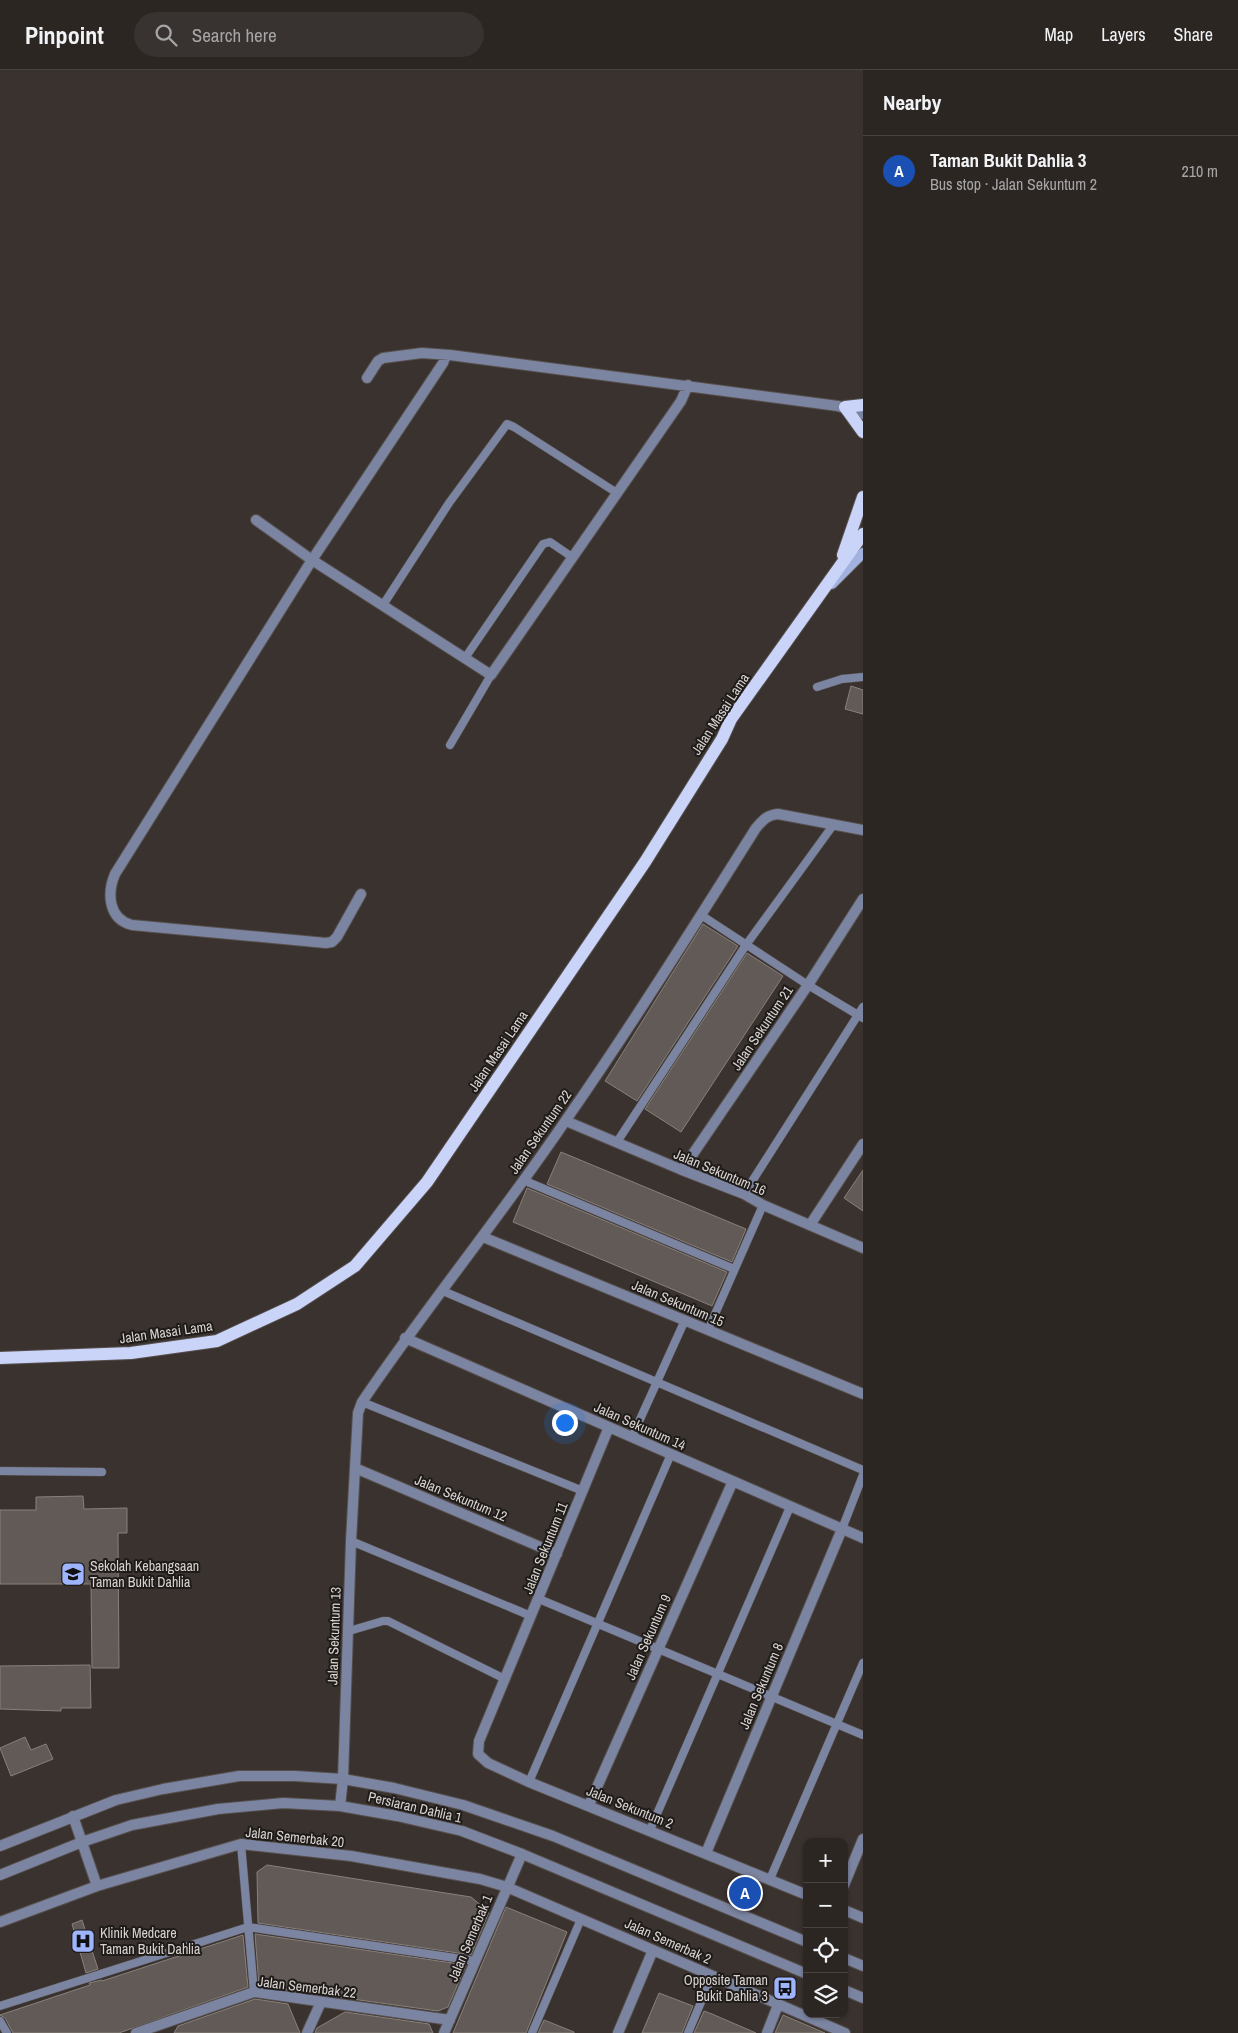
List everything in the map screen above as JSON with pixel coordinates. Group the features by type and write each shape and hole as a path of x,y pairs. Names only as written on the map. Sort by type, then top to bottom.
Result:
{"main road":[{"path":"863,405 845,408 863,432"},
{"path":"839,569 863,497"},
{"name":"Jalan Masai Lama","path":"0,1358 131,1353 216,1341 297,1304 356,1266 427,1182 645,862 722,739 732,719 863,534"},
{"path":"820,596 863,553"}],"street":[{"path":"367,378 378,361 383,358 413,354 446,355 688,385 845,408 863,414"},
{"path":"360,894 337,937 332,942 326,943 132,926 125,924 115,914 111,901 112,884 115,874 312,560 443,363 446,355"},
{"path":"256,520 312,560 491,675 681,401 688,385"},
{"name":"Jalan Sekuntum 22","path":"355,1468 358,1413 362,1402 406,1338 484,1237 566,1121 756,828 768,816 783,815 834,824"},
{"path":"834,824 863,830"},
{"name":"Jalan Sekuntum 21","path":"682,1170 808,985 863,899"},
{"name":"Jalan Sekuntum 16","path":"566,1121 744,1194 763,1205 863,1248"},
{"path":"810,1225 863,1144"},
{"name":"Jalan Sekuntum 15","path":"484,1237 863,1394"},
{"name":"Jalan Sekuntum 14","path":"406,1338 863,1538"},
{"name":"Jalan Sekuntum 11","path":"488,1722 609,1427"},
{"name":"Jalan Sekuntum 13","path":"340,1806 343,1779 355,1468"},
{"name":"Jalan Sekuntum 12","path":"355,1468 557,1554"},
{"name":"Jalan Sekuntum 9","path":"588,1805 732,1481"},
{"name":"Jalan Sekuntum 8","path":"706,1853 842,1529"},
{"name":"Jalan Sekuntum 2","path":"488,1722 477,1748 482,1760 529,1782 803,1893"},
{"name":"Persiaran Dahlia 1","path":"0,1846 116,1800 163,1789 239,1776 295,1776 343,1779 394,1788 463,1805 553,1836 803,1940"},
{"name":"Persiaran Dahlia 1","path":"0,1875 82,1842 132,1825 218,1809 283,1803 340,1806 398,1816 462,1831 522,1854 805,1973"},
{"path":"73,1816 96,1886"},
{"path":"845,1883 863,1839"},
{"name":"Jalan Semerbak 20","path":"0,1922 96,1886 241,1844 352,1856 480,1880 507,1887"},
{"name":"Jalan Semerbak 1","path":"444,2033 522,1854"},
{"name":"Jalan Semerbak 2","path":"507,1887 845,2033"},
{"path":"848,1912 863,1918"},
{"path":"618,2033 653,1950"},
{"path":"848,1960 863,1966"},
{"name":"Jalan Semerbak 22","path":"136,2033 254,1992 450,2020"},
{"path":"848,1992 863,1998"},
{"path":"307,2033 321,2002"},
{"path":"767,2033 778,2005"},
{"path":"164,2033 170,2021"}],"lane":[{"path":"383,605 449,503 507,424 617,493"},
{"path":"465,658 543,544 550,542 572,557"},
{"path":"450,745 491,675"},
{"path":"817,687 842,678 863,677"},
{"path":"617,1142 746,944 834,824"},
{"path":"701,915 808,985 861,1013 744,1194"},
{"path":"523,1180 734,1269"},
{"path":"708,1330 763,1205"},
{"path":"443,1291 863,1470"},
{"path":"632,1437 685,1320"},
{"path":"362,1402 583,1491"},
{"path":"529,1782 671,1454"},
{"path":"0,1471 102,1472"},
{"path":"842,1529 863,1475"},
{"path":"650,1830 790,1507"},
{"path":"351,1541 531,1616"},
{"path":"539,1599 863,1735"},
{"path":"348,1631 388,1621 505,1679"},
{"path":"770,1880 863,1663"},
{"path":"241,1844 254,1992"},
{"path":"532,2033 581,1919"},
{"path":"0,2006 248,1927 475,1961"},
{"path":"688,2033 712,1976"},
{"path":"0,2021 7,2033"}],"building":[{"path":"851,686 863,690 863,714 845,709"},
{"path":"703,924 738,946 637,1101 605,1081"},
{"path":"747,953 783,976 681,1132 645,1109"},
{"path":"561,1152 746,1229 732,1262 547,1184"},
{"path":"863,1170 863,1211 844,1198"},
{"path":"527,1188 727,1272 712,1306 513,1222"},
{"path":"83,1496 84,1509 127,1508 127,1533 118,1533 119,1668 92,1668 91,1584 0,1584 0,1510 36,1510 36,1497"},
{"path":"90,1665 91,1708 61,1708 61,1711 0,1709 0,1666"},
{"path":"25,1737 31,1750 46,1744 53,1759 11,1776 0,1748"},
{"path":"267,1865 471,1897 489,1912 471,1955 258,1923 257,1872"},
{"path":"506,1907 567,1932 526,2033 453,2033"},
{"name":"Klinik Medcare Taman Bukit Dahlia","path":"82,1920 98,1969 86,1973 72,1924"},
{"path":"255,1934 466,1965 448,2007 438,2011 259,1986"},
{"path":"243,1935 248,1987 119,2033 13,2033 5,2018 0,2015 90,1985 89,1983 102,1981"},
{"path":"659,1993 693,2006 682,2033 642,2033"},
{"path":"255,1999 288,2004 300,2033 174,2033 178,2026"},
{"path":"704,2011 712,2014 756,2033 694,2033"},
{"path":"345,2012 429,2024 433,2033 315,2033 317,2028"},
{"path":"783,2015 825,2033 775,2033"},
{"path":"544,2020 574,2032 574,2033 538,2033"}],"place":[{"name":"Sekolah Kebangsaan Taman Bukit Dahlia","path":"73,1574"},
{"name":"Taman Bukit Dahlia 3","path":"745,1893"},
{"name":"Klinik Medcare Taman Bukit Dahlia","path":"83,1941"},
{"name":"Opposite Taman Bukit Dahlia 3","path":"785,1988"}]}
